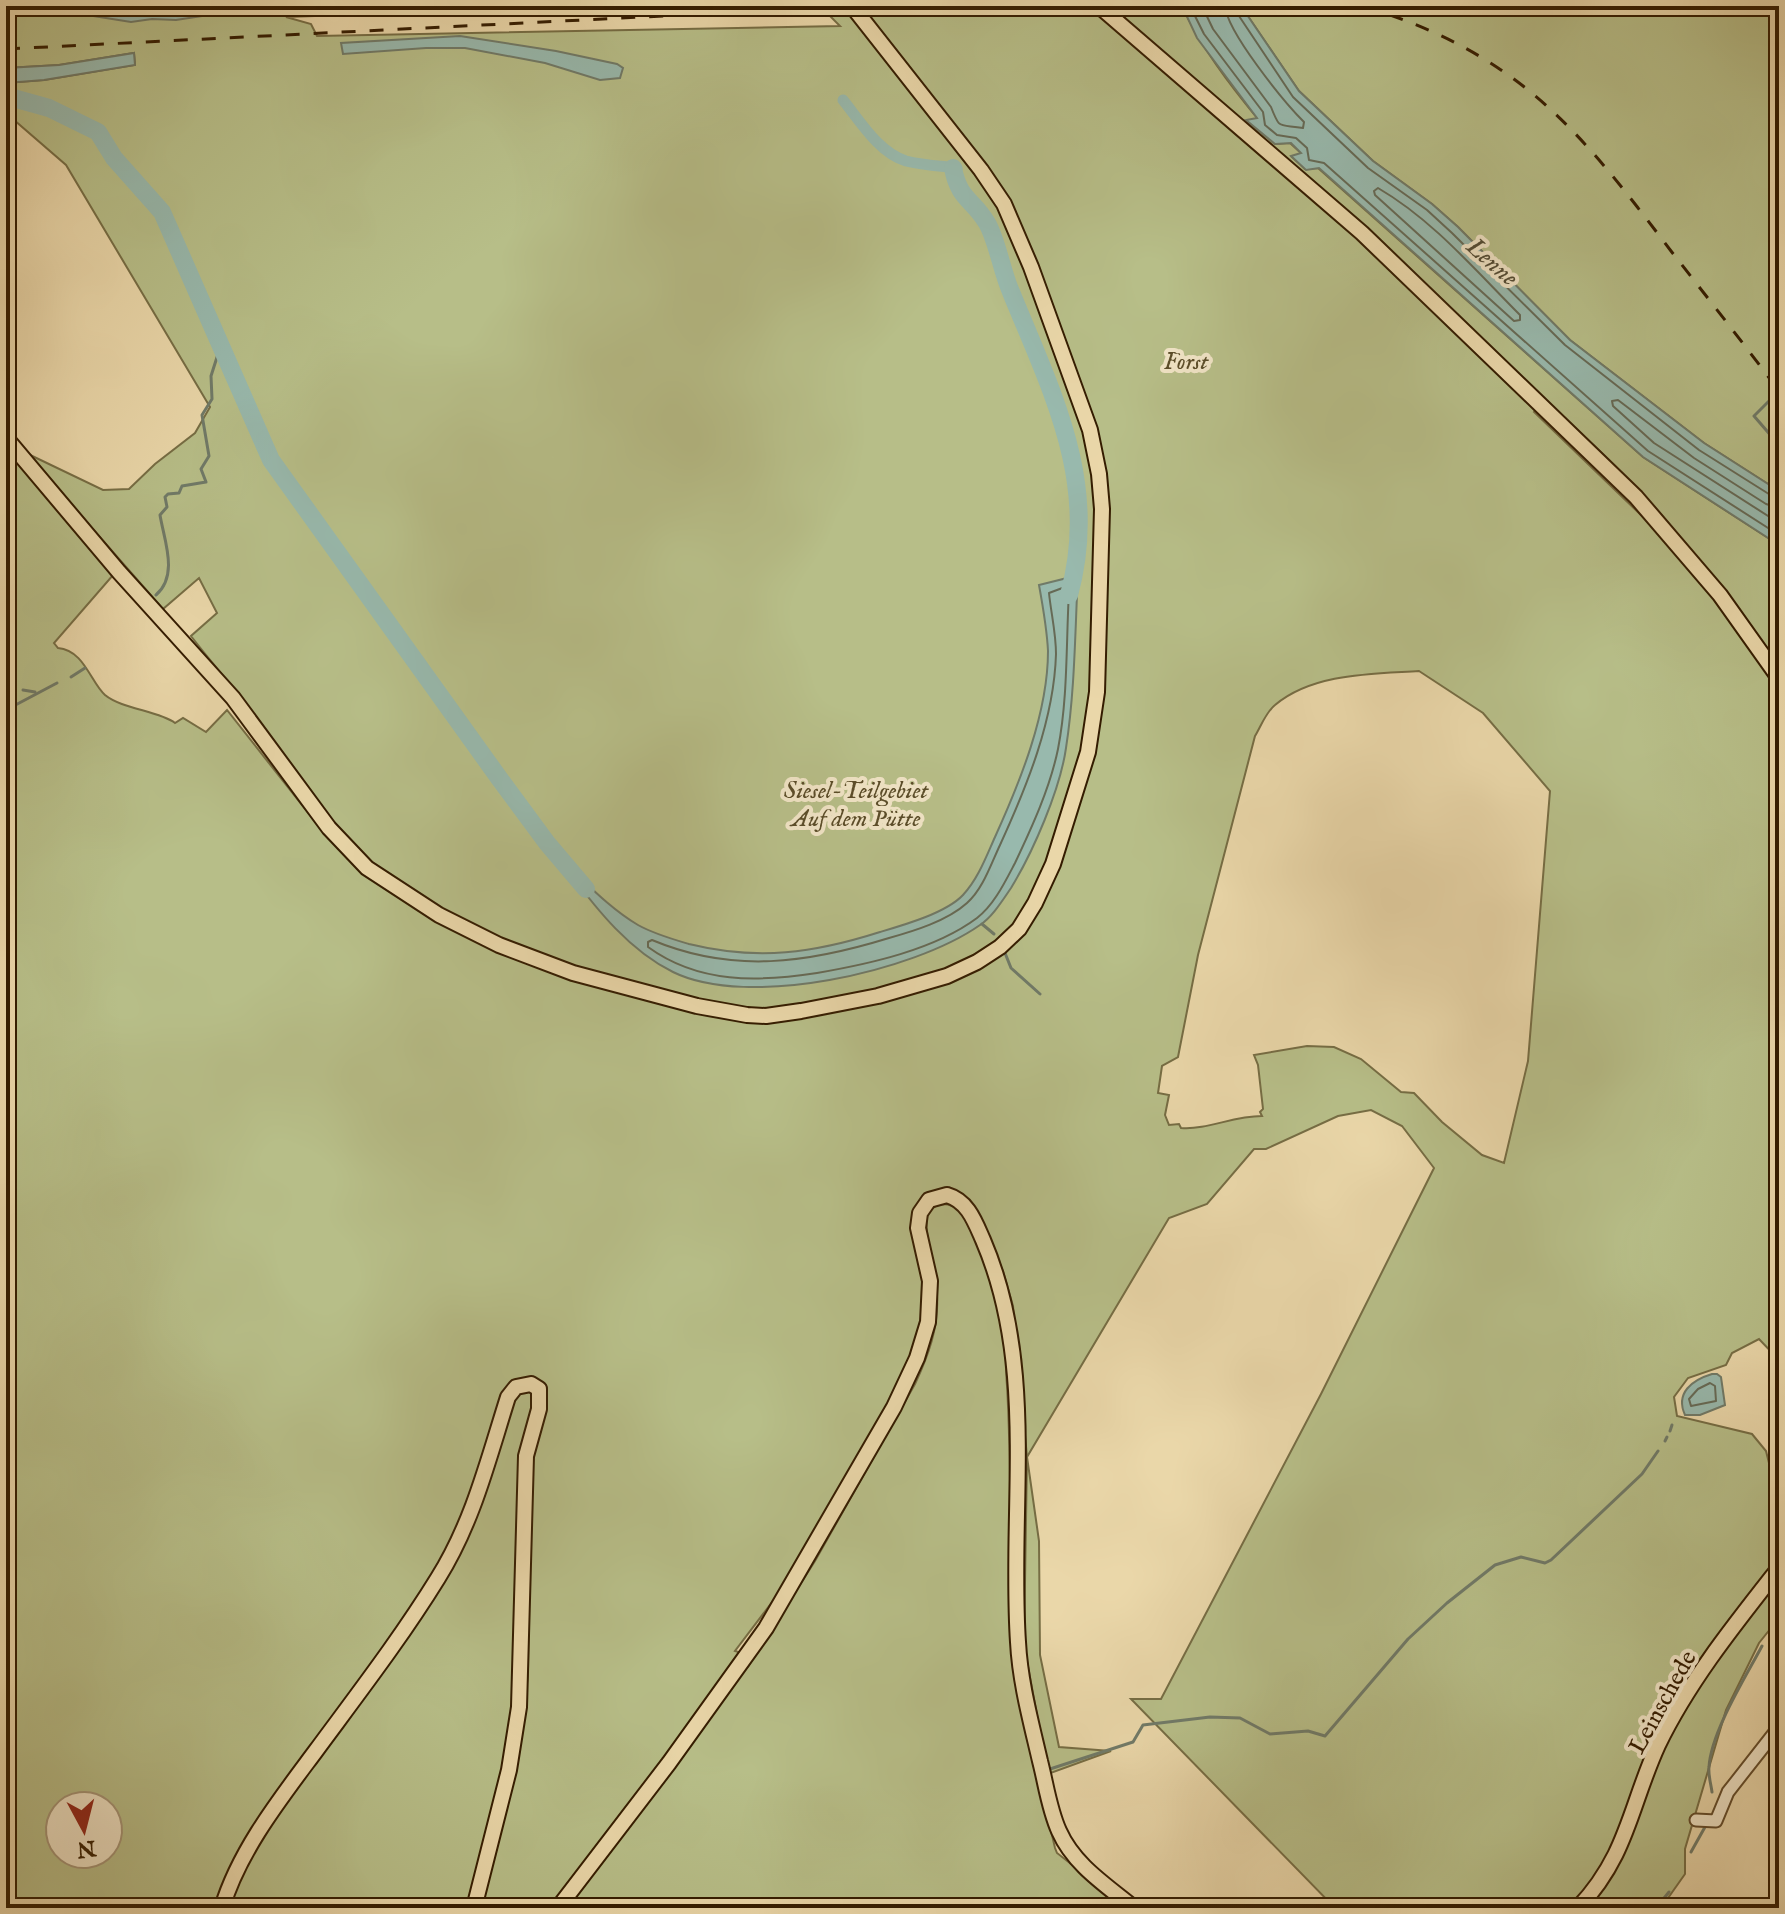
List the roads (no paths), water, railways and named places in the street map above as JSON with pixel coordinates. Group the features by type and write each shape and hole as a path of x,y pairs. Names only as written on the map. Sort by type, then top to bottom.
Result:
{"main road":[{"path":"6,438 119,572 233,698 329,828 367,868 439,915 499,945 573,973 697,1006 747,1015 766,1016 801,1011 878,996 947,976 977,962 1000,947 1019,929 1035,903 1053,864 1088,752 1097,692 1102,509 1099,474 1090,430 1031,267 1004,204 981,170 852,6"},
{"path":"1099,6 1362,233 1636,497 1720,595 1779,678"},
{"path":"558,1908 754,1646 806,1563 894,1407 917,1358 928,1322 930,1281 918,1228 919,1218 926,1203 940,1196 951,1196 963,1203 976,1222 1007,1309 1018,1417 1018,1644 1054,1816 1065,1842 1086,1869 1134,1908"},
{"path":"222,1908 266,1821 412,1618 458,1545 470,1520 508,1397 516,1387 531,1384 539,1389 541,1401 526,1456 519,1707 509,1770 474,1908"},
{"name":"Leinschede","path":"1578,1908 1618,1851 1659,1744 1680,1706 1715,1653 1779,1568"}],"street":[{"path":"1696,1820 1716,1821 1728,1792 1779,1727"}],"water":[{"path":"58,6 268,6 176,20 131,22 87,15"},
{"path":"1182,6 1241,6 1299,91 1373,161 1458,227 1570,340 1704,443 1779,491 1779,545 1643,457 1319,168 1306,170 1291,156 1301,153 1291,143 1275,144 1246,120 1257,118 1197,38"},
{"path":"460,36 556,51 617,64 623,68 620,78 600,80 545,63 465,48 343,54 341,43"},
{"path":"134,53 135,65 6,83 6,68 59,65"},
{"path":"1078,573 1074,660 1063,765 1052,801 1028,857 1001,903 980,925 951,942 914,957 830,980 785,986 743,987 705,983 673,972 643,953 603,915 569,872 573,871 612,907 644,928 689,944 739,952 809,950 856,939 936,913 956,901 973,882 1014,793 1038,723 1047,675 1046,626 1039,585 1067,578"},
{"path":"1712,1374 1721,1377 1725,1405 1700,1415 1685,1415 1682,1400 1687,1388"}],"waterway":[{"path":"6,96 49,108 98,132 114,158 162,212 271,460 499,778 586,889"},
{"path":"843,100 871,135 896,157 957,168"},
{"path":"953,168 959,187 991,230 1008,284 1042,366 1067,439 1079,515 1077,554 1069,595"},
{"path":"156,595 167,578 167,546 160,515 167,507 165,497 179,493 182,486 206,482 201,469 209,456 202,415 212,399 211,376 218,354 225,354"},
{"path":"1779,391 1754,416 1779,445"},
{"path":"71,677 85,668"},
{"path":"6,710 57,683"},
{"path":"23,690 35,692"},
{"path":"982,924 994,934"},
{"path":"1005,953 1011,968 1040,994"},
{"path":"1670,1431 1672,1425"},
{"path":"1665,1441 1667,1437"},
{"path":"1050,1769 1133,1742 1143,1725 1210,1717 1240,1718 1270,1734 1308,1731 1325,1736 1408,1639 1447,1603 1495,1565 1521,1557 1545,1563 1551,1560 1642,1474 1658,1451"},
{"path":"1712,1792 1709,1767 1716,1738 1762,1646"},
{"path":"1691,1852 1705,1827"},
{"path":"1656,1908 1669,1892"}],"railway":[{"path":"6,49 861,6"},
{"path":"1363,6 1421,27 1476,54 1511,77 1556,115 1616,180 1779,391"}],"water label":[{"name":"Lenne","path":"1493,261"}],"park label":[{"name":"Forst","path":"1186,361"},
{"name":"Siesel-Teilgebiet Auf dem Pütte","path":"856,804"}]}
